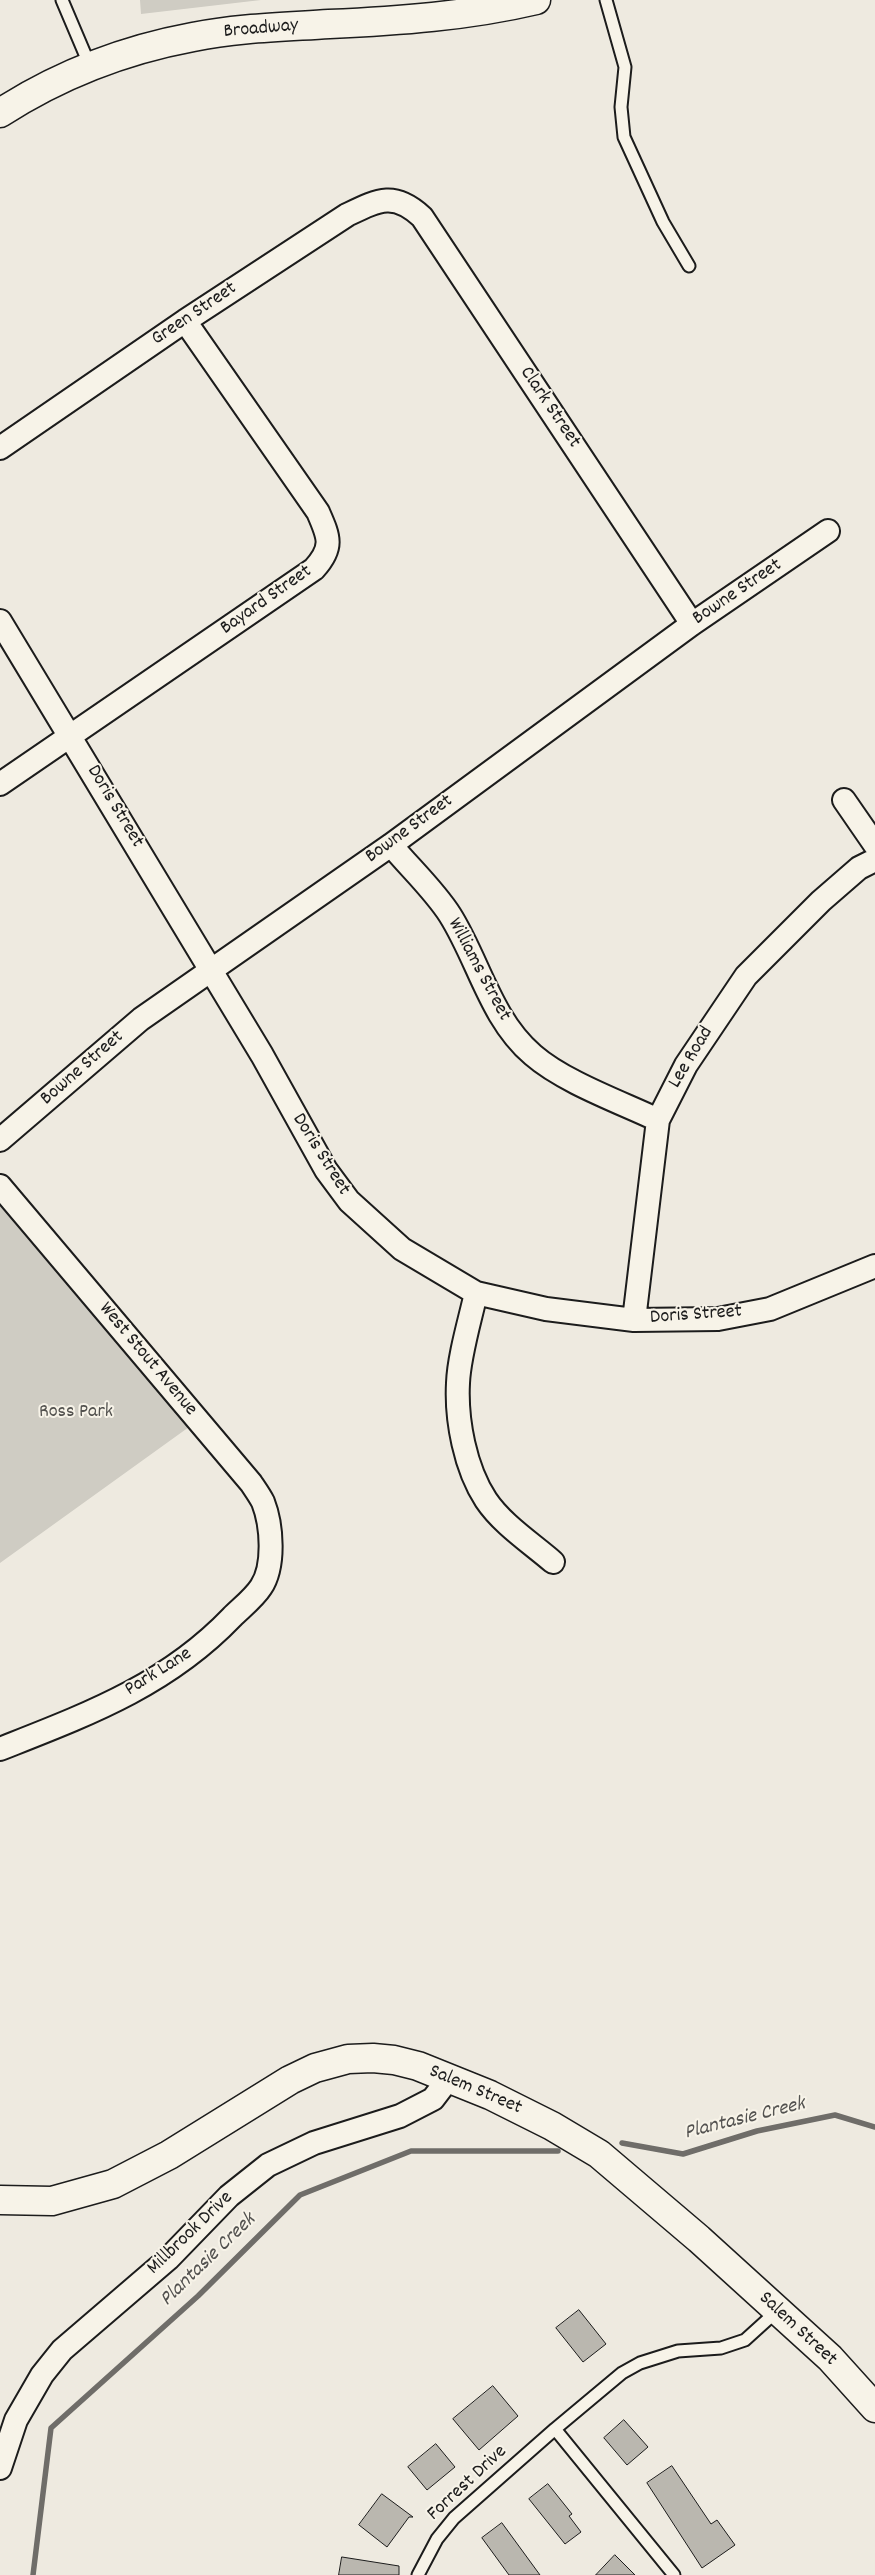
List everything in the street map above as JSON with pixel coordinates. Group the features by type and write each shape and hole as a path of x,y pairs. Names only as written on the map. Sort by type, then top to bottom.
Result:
{"main road":[{"name":"Broadway","path":"0,113 29,94 90,66 136,50 195,36 253,29 437,17 536,0"},
{"name":"Salem Street","path":"0,2200 52,2201 113,2184 169,2155 290,2080 315,2068 348,2059 372,2058 394,2060 449,2078 522,2110 599,2154 700,2239 830,2358 875,2408"}],"street":[{"name":"Green Street","path":"0,448 185,321 347,215 369,204 384,200 398,200"},
{"name":"Clark Street","path":"398,200 411,206 422,217 692,624"},
{"name":"Bayard Street","path":"0,784 70,734 314,570 323,560 329,546 327,532 318,512 185,321"},
{"name":"Bowne Street","path":"0,1140 141,1019 391,845 692,624 828,531"},
{"name":"Doris Street","path":"0,620 212,971 326,1170 349,1202 402,1249 476,1293 546,1309 634,1320 718,1319 770,1309 875,1266"},
{"path":"844,800 875,845"},
{"name":"Williams Street","path":"391,845 450,915 495,1007 520,1043 553,1070 658,1120"},
{"name":"Lee Road","path":"634,1320 658,1120 686,1065 746,976 821,901 859,868 875,860"},
{"name":"West Stout Avenue","path":"0,1186 251,1483 263,1502 268,1519 270,1546"},
{"path":"476,1293 458,1381 459,1411 465,1445 474,1475 487,1500 512,1527 553,1562"},
{"name":"Park Lane","path":"0,1748 95,1711 173,1669 210,1640 261,1587 269,1565 270,1546"},
{"name":"Millbrook Drive","path":"0,2468 16,2420 42,2375 62,2350 168,2259 229,2196 268,2165 307,2147 400,2116 433,2099 449,2078"}],"lane":[{"path":"62,0 90,66"},
{"path":"606,0 625,67 621,107 624,137 663,222 689,266"},
{"name":"Forrest Drive","path":"418,2575 437,2539 454,2518 622,2373 640,2363 678,2351 721,2348 745,2340 777,2311"},
{"path":"555,2429 674,2575"}],"green space":[{"path":"140,0 261,0 141,14"},
{"name":"Ross Park","path":"0,1205 189,1427 0,1563"}],"building":[{"path":"579,2310 606,2344 583,2362 556,2328"},
{"path":"493,2386 518,2416 479,2450 453,2419"},
{"path":"624,2420 648,2447 627,2465 604,2438"},
{"path":"436,2444 455,2467 427,2490 408,2467"},
{"path":"672,2466 711,2524 717,2520 735,2545 702,2568 647,2483"},
{"path":"548,2484 572,2514 569,2516 581,2532 565,2544 529,2499"},
{"path":"382,2494 413,2517 409,2517 387,2547 359,2525"},
{"path":"502,2523 540,2575 509,2575 482,2538"},
{"path":"615,2555 635,2575 596,2575"},
{"path":"342,2557 399,2566 399,2575 339,2575"}],"waterway":[{"name":"Plantasie Creek","path":"622,2143 683,2154 757,2131 835,2115 875,2127"},
{"name":"Plantasie Creek","path":"33,2575 51,2428 198,2296 300,2195 411,2151 558,2151"}]}
